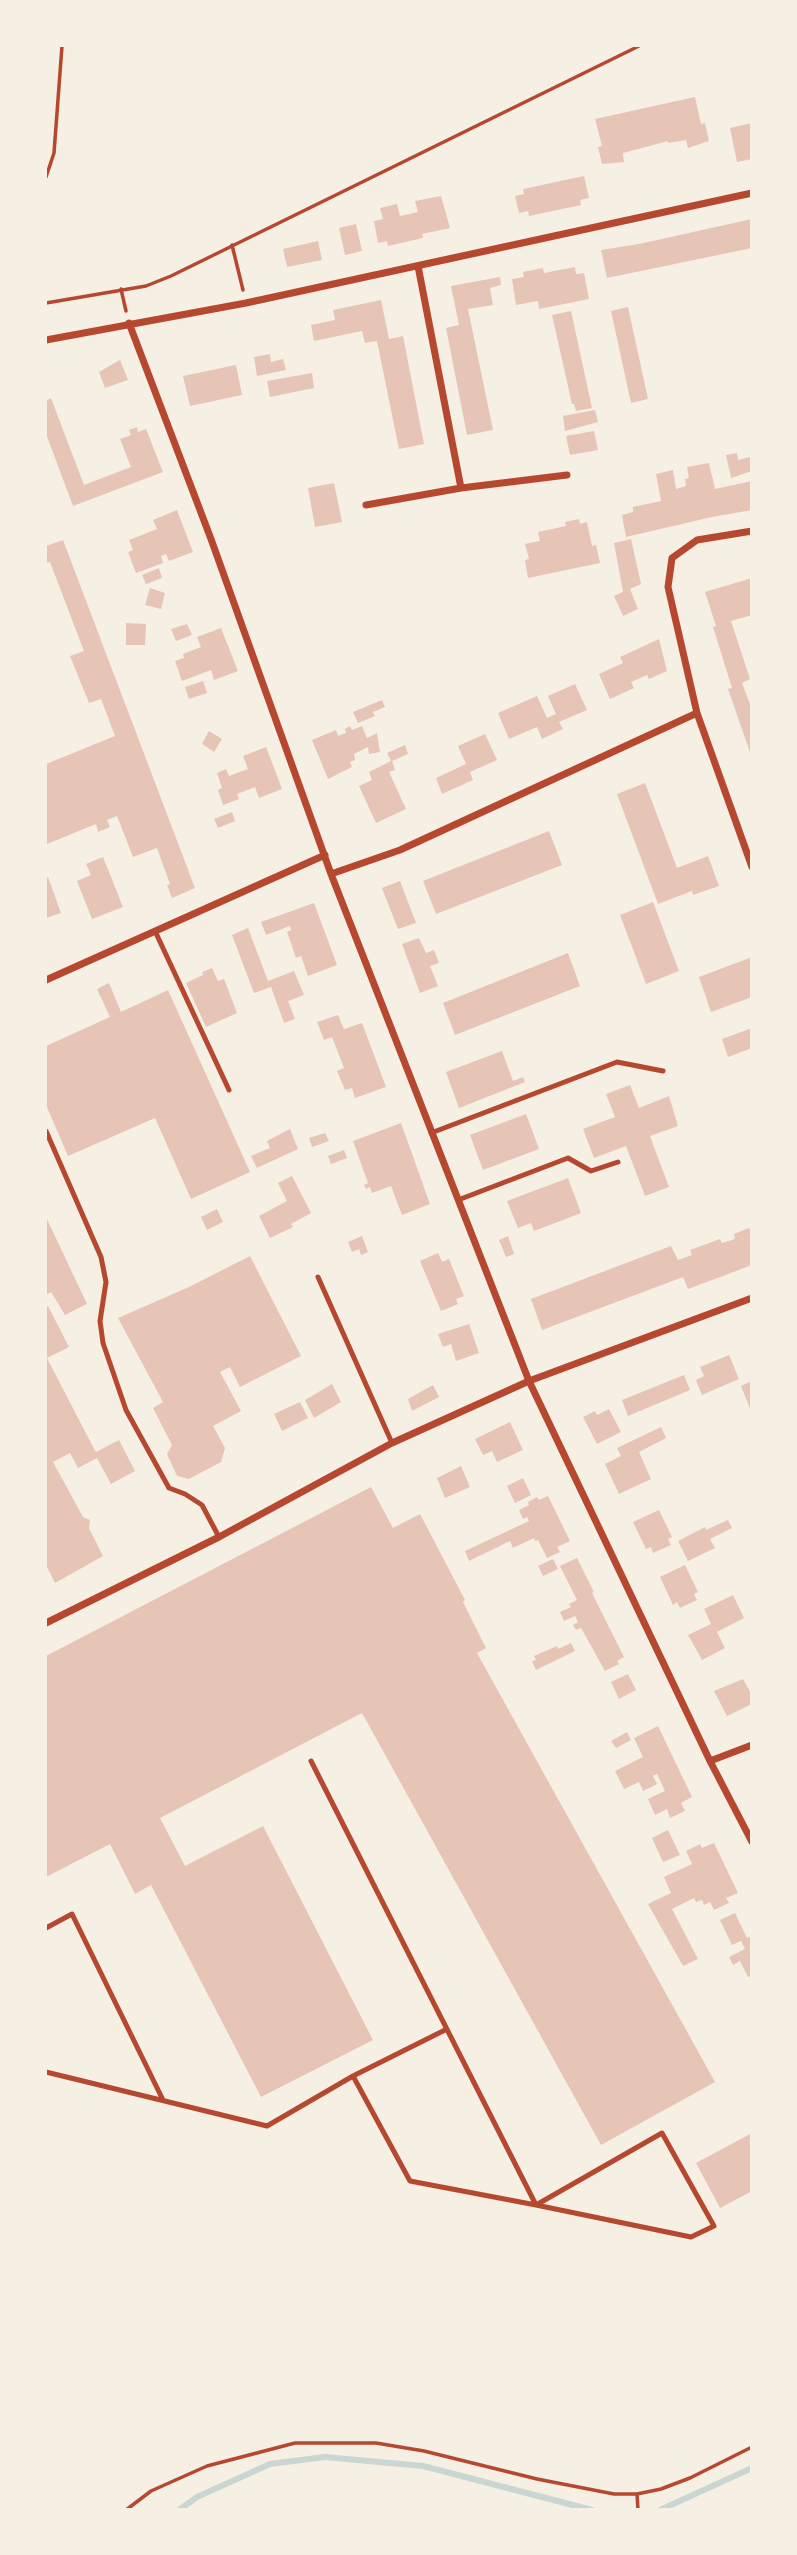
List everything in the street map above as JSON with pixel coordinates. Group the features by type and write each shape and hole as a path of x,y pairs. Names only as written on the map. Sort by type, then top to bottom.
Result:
{"street":[{"path":"46,340 246,303 751,193"},
{"path":"418,266 461,488"},
{"path":"128,323 211,539 331,874 528,1381 751,1842"},
{"path":"366,505 461,488 567,475"},
{"path":"751,531 697,540 672,558 668,587 697,713 751,867"},
{"path":"331,874 400,850 697,713"},
{"path":"46,980 326,855"},
{"path":"46,1623 219,1537 392,1443 528,1381 751,1298"},
{"path":"710,1761 751,1745"}],"lane":[{"path":"155,931 229,1090"},
{"path":"430,1133 617,1062 663,1070"},
{"path":"46,1131 101,1256 106,1282 100,1321 103,1343 126,1410 169,1488 202,1505 219,1537"},
{"path":"458,1200 568,1158 591,1171 618,1163"},
{"path":"318,1277 392,1443"},
{"path":"311,1761 536,2205"},
{"path":"46,1928 72,1914 163,2100"},
{"path":"46,2072 267,2126 353,2076 445,2029"},
{"path":"353,2076 410,2181 691,2236 714,2226 662,2133 536,2205"}],"path":[{"path":"46,177 54,153 62,46"},
{"path":"46,303 146,286 172,276 639,46"},
{"path":"232,245 246,303"},
{"path":"121,289 128,323"},
{"path":"127,2510 151,2491 207,2466 295,2443 376,2444 424,2451 614,2494 637,2494 661,2489 690,2478 751,2447"},
{"path":"637,2494 638,2509"}],"building":[{"path":"695,97 701,124 705,123 709,141 688,148 686,140 668,141 623,153 624,162 602,164 598,147 602,146 595,119"},
{"path":"752,123 752,159 737,162 730,128"},
{"path":"584,176 589,198 580,200 581,205 529,216 528,211 519,213 515,196 524,194 523,189"},
{"path":"441,196 450,228 388,246 387,241 378,243 374,221 383,219 380,208 397,204 400,216 418,212 415,201"},
{"path":"752,219 752,248 607,278 601,250"},
{"path":"356,224 362,251 345,255 339,228"},
{"path":"318,241 322,260 287,267 283,249"},
{"path":"575,267 576,274 584,273 589,299 539,309 538,301 516,305 512,279 524,277 523,272 543,268 544,273"},
{"path":"500,277 501,285 490,288 493,305 468,309 493,430 467,435 446,328 459,325 451,286"},
{"path":"381,300 389,339 403,336 424,444 399,449 377,341 365,343 362,331 314,341 311,325 335,320 333,310"},
{"path":"628,307 648,399 631,403 611,311"},
{"path":"571,311 592,408 576,411 572,404 552,315"},
{"path":"270,354 271,362 283,359 286,370 257,376 254,357"},
{"path":"120,360 128,380 105,388 99,372"},
{"path":"236,365 242,395 190,406 183,376"},
{"path":"312,373 314,388 270,397 267,381"},
{"path":"51,398 84,485 131,467 120,439 131,435 129,430 137,427 138,432 146,429 163,472 73,506 46,434 46,401"},
{"path":"595,410 598,422 565,431 563,416"},
{"path":"594,431 598,450 570,455 566,436"},
{"path":"737,453 738,460 750,457 752,471 731,478 726,455"},
{"path":"709,463 715,489 752,481 752,510 626,537 622,515 633,512 633,507 661,501 656,474 673,470 676,489 686,486 685,479 689,478 687,467"},
{"path":"334,483 342,522 315,527 308,488"},
{"path":"177,510 193,552 169,561 166,554 161,556 163,563 136,573 128,552 133,550 129,540 157,529 153,520"},
{"path":"579,519 580,524 587,522 592,546 596,545 600,563 528,578 525,560 529,559 525,544 540,541 538,532 566,526 565,522"},
{"path":"631,539 641,584 630,589 638,609 623,616 614,596 623,592 614,543"},
{"path":"63,540 195,888 172,898 167,885 170,884 157,848 133,857 117,816 107,820 110,827 98,832 96,824 47,844 46,764 115,736 101,699 89,703 70,656 84,651 50,562 46,563 46,546"},
{"path":"159,568 162,578 146,584 142,575"},
{"path":"752,578 752,615 731,621 750,679 742,683 752,709 751,755 728,689 732,688 705,592"},
{"path":"150,588 165,593 161,609 145,605"},
{"path":"126,623 146,624 145,645 126,645"},
{"path":"187,624 192,635 176,641 171,629"},
{"path":"221,628 238,671 214,680 211,670 182,681 175,661 184,658 183,654 201,647 197,637"},
{"path":"659,639 667,671 649,679 647,675 631,682 634,688 610,699 599,674 623,663 620,657"},
{"path":"203,681 207,693 189,699 185,687"},
{"path":"575,684 587,710 559,722 563,729 542,739 537,727 509,739 498,713 537,696 547,718 556,714 548,696"},
{"path":"382,700 385,707 373,712 375,716 358,723 353,712"},
{"path":"350,726 352,730 362,726 367,738 377,733 380,752 369,754 368,747 354,754 355,760 350,762 352,767 328,779 312,740 336,730 338,736 346,733 345,729"},
{"path":"209,731 222,739 214,752 202,744"},
{"path":"485,734 497,760 470,772 473,780 442,794 436,778 466,764 458,746"},
{"path":"405,745 408,754 392,761 395,770 389,772 406,809 376,823 359,786 372,780 369,772 391,761 387,753"},
{"path":"266,747 282,789 259,798 255,787 237,794 239,799 223,805 218,790 222,788 217,773 226,769 229,776 248,769 243,756"},
{"path":"645,783 677,868 708,856 719,886 693,895 692,891 658,904 617,794"},
{"path":"232,812 235,821 218,828 214,819"},
{"path":"549,831 562,865 436,914 423,881"},
{"path":"103,857 123,907 92,919 77,881 91,875 86,864"},
{"path":"48,877 61,913 46,918 46,878"},
{"path":"400,881 416,923 398,929 382,888"},
{"path":"653,902 679,971 646,984 620,915"},
{"path":"314,903 337,965 308,976 301,956 296,958 287,932 291,930 290,926 266,935 261,922"},
{"path":"248,928 268,981 294,971 304,995 288,1001 295,1019 284,1023 271,987 254,993 232,935"},
{"path":"419,938 426,953 434,950 439,963 430,966 438,986 420,993 402,944"},
{"path":"568,953 580,986 455,1035 443,1003"},
{"path":"752,957 752,997 711,1012 699,977"},
{"path":"212,968 218,981 224,979 237,1013 206,1027 186,983"},
{"path":"109,983 121,1012 168,990 250,1172 191,1199 155,1118 68,1156 46,1105 46,1046 110,1017 97,989"},
{"path":"338,1015 344,1029 362,1023 386,1087 355,1098 352,1088 345,1090 337,1071 344,1068 332,1037 324,1040 317,1022"},
{"path":"752,1028 752,1048 728,1057 722,1039"},
{"path":"502,1051 513,1081 523,1077 525,1082 459,1108 446,1072"},
{"path":"630,1085 639,1108 669,1096 678,1126 650,1136 669,1187 645,1196 626,1146 594,1158 583,1129 615,1117 606,1094"},
{"path":"526,1114 539,1149 483,1170 470,1135"},
{"path":"401,1123 430,1204 402,1215 391,1186 372,1193 370,1187 366,1189 364,1185 368,1183 353,1141"},
{"path":"290,1129 298,1149 257,1168 251,1156 270,1148 267,1141"},
{"path":"325,1133 329,1141 312,1147 309,1138"},
{"path":"344,1150 347,1158 331,1164 328,1156"},
{"path":"292,1176 311,1213 291,1224 293,1227 270,1238 259,1216 287,1201 278,1183"},
{"path":"568,1178 581,1213 534,1231 531,1223 518,1228 507,1201"},
{"path":"217,1209 223,1222 207,1230 201,1217"},
{"path":"46,1217 87,1304 65,1315 51,1292 46,1295"},
{"path":"749,1228 752,1234 752,1265 688,1289 683,1277 542,1330 531,1299 671,1246 678,1260 692,1255 690,1250 720,1239 722,1243 735,1239 734,1234"},
{"path":"362,1236 368,1252 361,1255 359,1249 352,1252 348,1242"},
{"path":"508,1236 514,1254 506,1257 499,1240"},
{"path":"438,1253 442,1262 449,1259 464,1296 456,1299 458,1304 441,1311 420,1261"},
{"path":"250,1256 301,1356 240,1387 230,1367 220,1372 241,1411 213,1426 225,1448 221,1462 189,1479 177,1476 167,1454 172,1445 153,1408 163,1402 118,1318 189,1287"},
{"path":"48,1306 69,1347 47,1358 91,1443 96,1452 119,1440 135,1471 111,1484 97,1458 78,1468 70,1453 53,1462 83,1517 90,1520 89,1528 103,1556 55,1583 46,1565 46,1307"},
{"path":"469,1324 479,1353 456,1361 451,1344 443,1347 438,1334"},
{"path":"729,1355 739,1379 702,1395 696,1380 704,1376 700,1367"},
{"path":"684,1375 690,1390 628,1416 622,1400"},
{"path":"752,1381 752,1411 751,1411 741,1386"},
{"path":"332,1384 341,1402 314,1418 305,1400"},
{"path":"433,1385 439,1397 412,1411 408,1399"},
{"path":"300,1402 308,1418 282,1431 274,1414"},
{"path":"609,1409 621,1432 597,1444 583,1417 595,1411 597,1415"},
{"path":"510,1422 523,1450 497,1462 492,1451 483,1455 475,1439"},
{"path":"661,1427 666,1438 639,1452 651,1479 619,1494 605,1464 621,1456 617,1448"},
{"path":"461,1466 470,1487 445,1498 437,1478"},
{"path":"523,1478 531,1495 515,1503 507,1486"},
{"path":"371,1487 393,1528 420,1514 465,1600 463,1602 486,1648 477,1653 715,2082 601,2145 362,1713 160,1818 185,1866 263,1826 373,2040 261,2097 151,1885 135,1894 110,1844 46,1877 46,1656"},
{"path":"548,1496 570,1541 557,1547 560,1552 547,1558 538,1540 535,1541 534,1538 513,1548 510,1541 469,1561 465,1551 529,1521 527,1517 523,1519 519,1510 537,1497 539,1500"},
{"path":"659,1510 672,1537 668,1539 671,1545 653,1553 651,1547 646,1549 633,1522"},
{"path":"728,1520 732,1528 710,1539 715,1548 688,1561 678,1541 705,1527 706,1530"},
{"path":"577,1558 624,1657 617,1661 619,1664 605,1671 581,1628 576,1630 573,1625 578,1622 575,1616 564,1621 560,1612 571,1607 569,1604 577,1600 560,1566"},
{"path":"553,1559 558,1569 543,1576 538,1566"},
{"path":"685,1565 698,1592 694,1594 697,1600 680,1608 677,1602 673,1605 660,1577"},
{"path":"733,1595 744,1618 717,1632 725,1648 702,1660 688,1635 711,1624 704,1609"},
{"path":"571,1643 575,1651 536,1670 532,1661 536,1660 534,1656"},
{"path":"628,1674 636,1690 619,1699 611,1682"},
{"path":"743,1679 752,1695 752,1704 727,1716 714,1691"},
{"path":"658,1726 692,1797 681,1803 685,1811 670,1818 667,1809 655,1815 648,1799 665,1791 657,1774 653,1776 657,1784 643,1791 639,1782 624,1789 615,1771 643,1757 634,1738"},
{"path":"627,1732 631,1740 616,1748 611,1741"},
{"path":"668,1830 680,1855 663,1862 652,1838"},
{"path":"714,1843 738,1893 726,1898 729,1903 714,1910 710,1902 704,1905 702,1900 696,1902 694,1898 672,1909 698,1959 683,1966 648,1904 671,1893 664,1877 692,1864 686,1851 700,1844 702,1848"},
{"path":"735,1913 747,1938 752,1936 752,1976 748,1977 740,1961 733,1965 729,1957 745,1949 741,1941 732,1945 720,1920"},
{"path":"752,2133 752,2191 720,2208 696,2163"}],"waterway":[{"path":"179,2510 197,2497 270,2464 325,2457 423,2466 592,2510"},
{"path":"660,2510 752,2468"}]}
